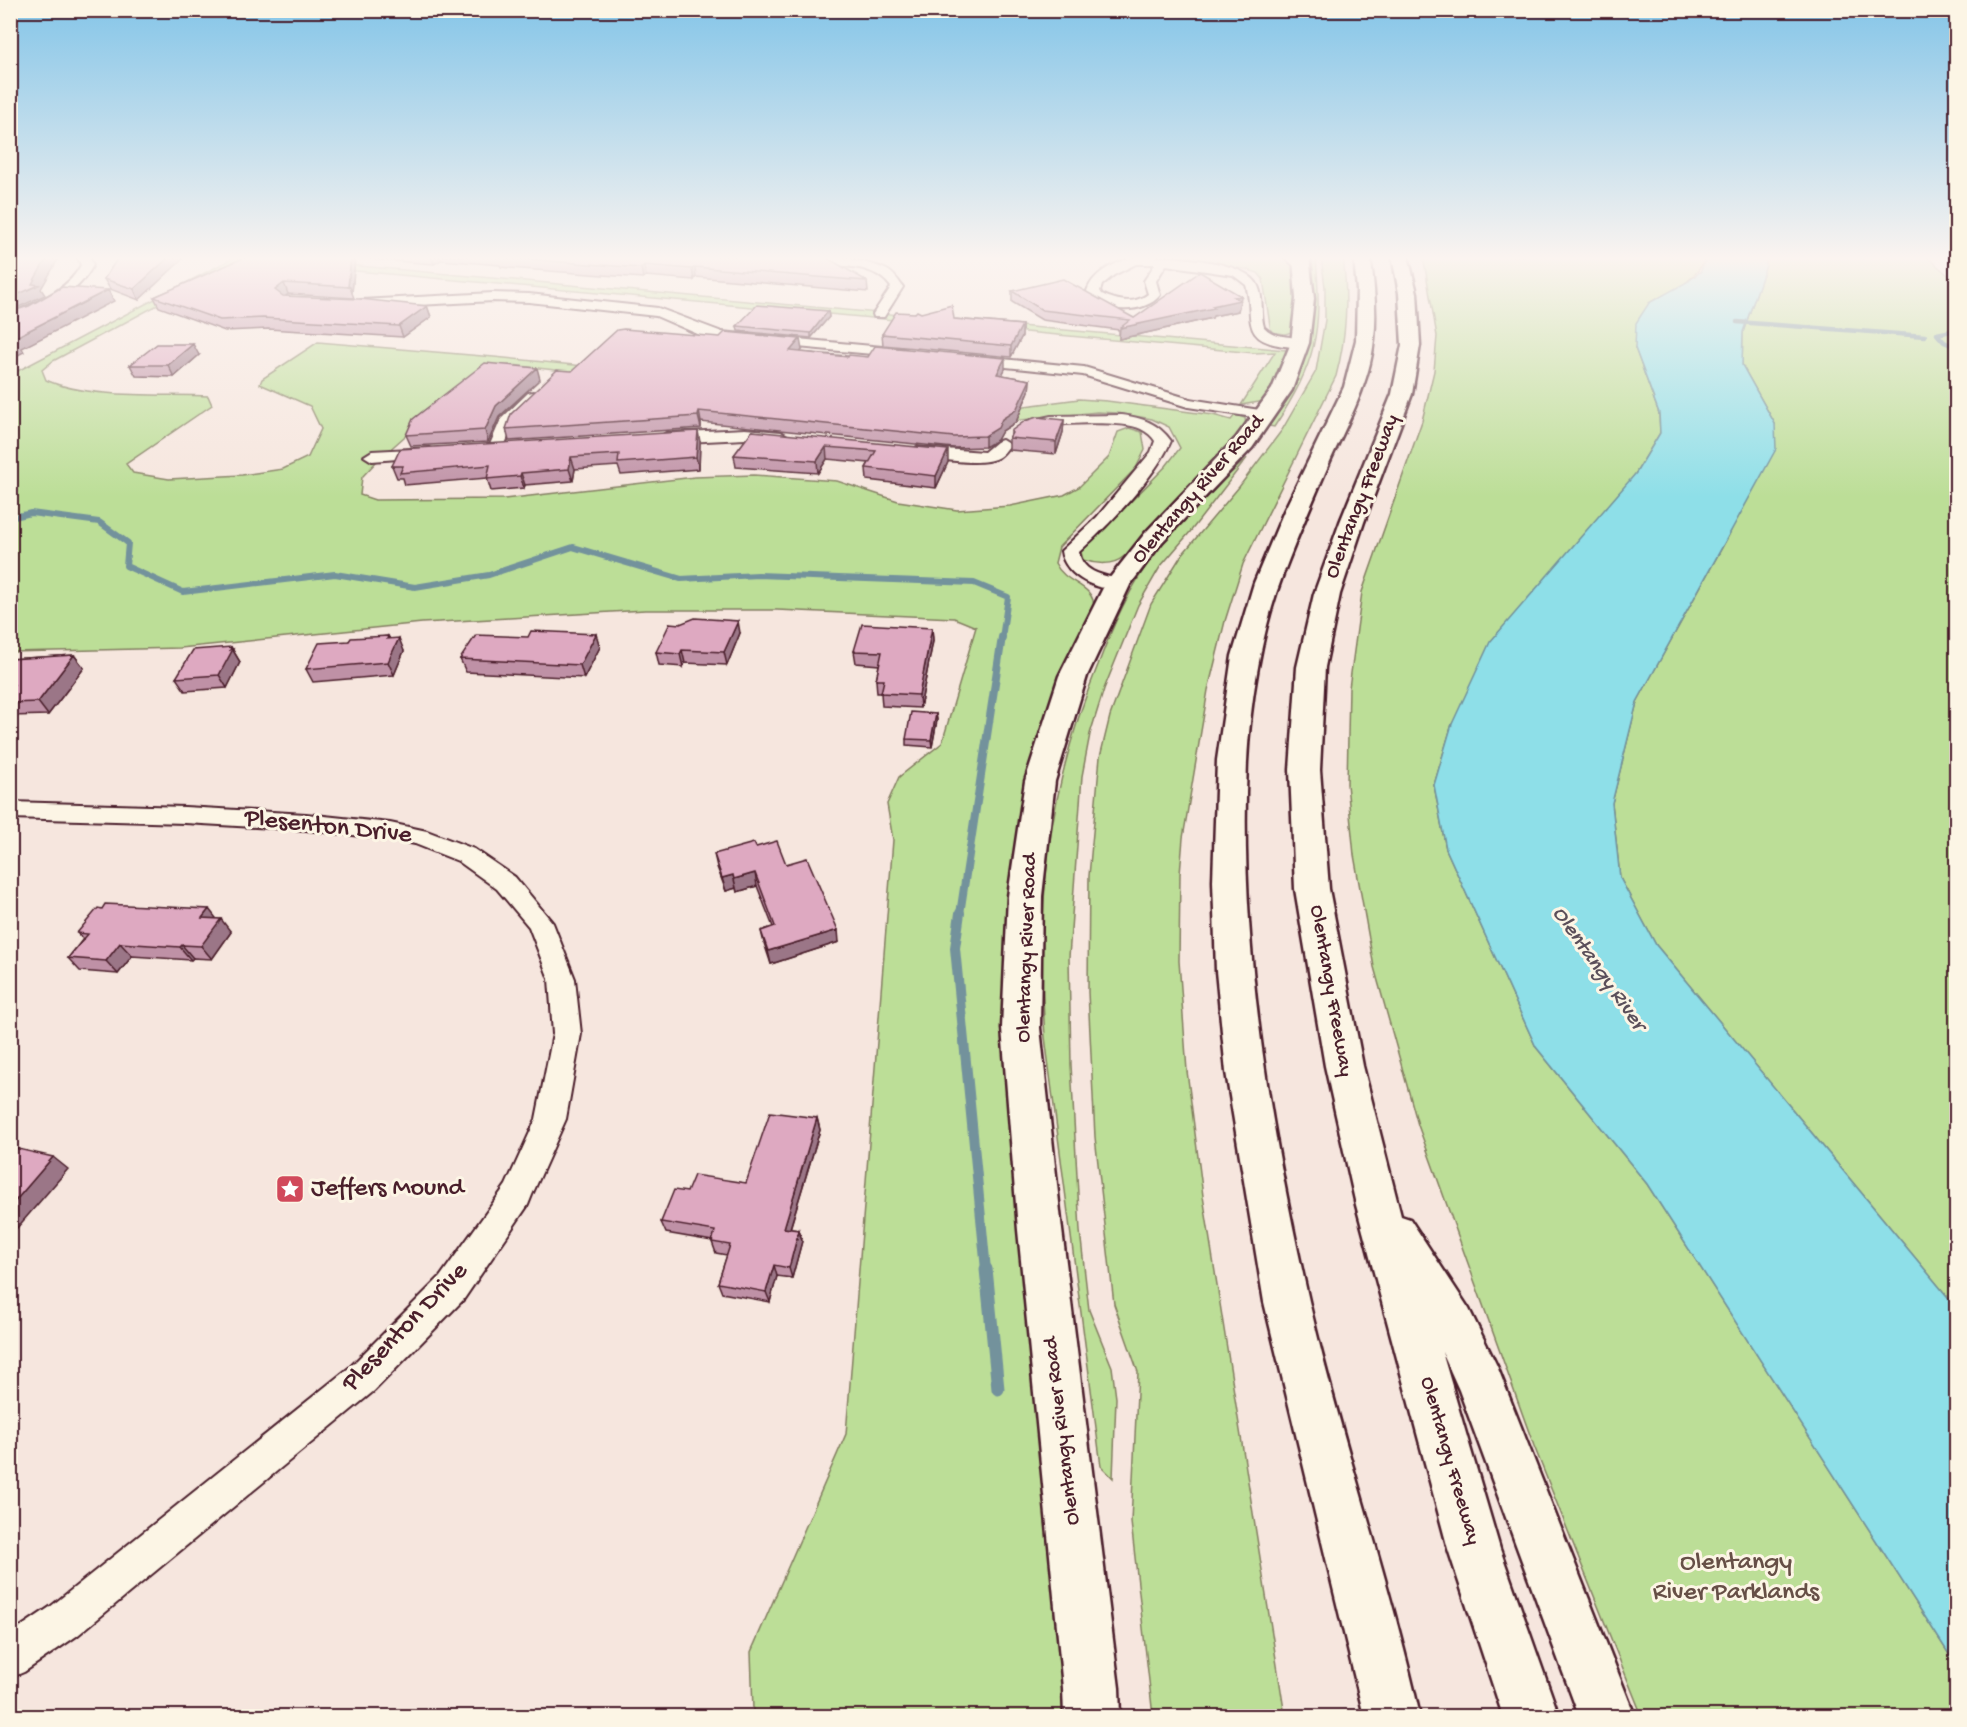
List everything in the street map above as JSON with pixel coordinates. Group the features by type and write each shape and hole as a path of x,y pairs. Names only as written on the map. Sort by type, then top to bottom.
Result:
{"main road":[{"name":"Olentangy River Road","path":"1092,1716 1092,1688 1040,1230 1021,1028 1025,896 1040,781 1073,676 1118,584 1154,537 1244,443 1266,415 1282,390 1301,337"},
{"path":"1365,337 1354,387 1296,511 1267,582 1246,656 1232,760 1230,881 1234,971 1245,1072 1287,1302 1384,1701"},
{"name":"Olentangy Freeway","path":"1411,337 1402,394 1352,522 1327,594 1311,667 1305,770 1312,890 1344,1066 1377,1205 1474,1549 1531,1716"},
{"path":"1377,1205 1454,1325 1607,1716"}],"street":[{"path":"728,337 913,354"},
{"path":"1270,337 1276,340 1300,343"},
{"path":"958,358 1084,371 1180,401 1266,415"},
{"path":"496,449 506,422 541,388"},
{"path":"904,450 986,457 994,454 1010,436 1038,422 1121,420 1144,425 1160,435 1163,441 1158,453 1103,521 1070,551 1070,560 1076,569 1087,576 1118,584"},
{"path":"648,439 745,434 798,439"},
{"path":"372,456 443,453"},
{"name":"Plesenton Drive","path":"10,810 185,815 306,822 390,831 419,837 466,855 506,883 540,924 562,979 567,1034 551,1119 517,1195 452,1288 362,1379 64,1621 10,1658"}],"green space":[{"path":"83,337 99,337 53,361 42,370 46,380 63,386 103,393 208,396 212,405 126,464 133,473 169,479 242,475 283,469 308,457 321,429 310,406 260,384 262,379 318,342 494,357 1009,408 1079,399 1213,415 1231,420 1235,415 1245,418 1246,426 1236,438 1163,513 1134,547 1119,560 1104,563 1083,560 1081,552 1166,466 1180,448 1169,427 1152,419 1097,412 1002,422 512,365 483,367 362,477 360,495 375,500 504,499 695,477 754,475 837,481 898,501 957,510 1010,506 1064,495 1079,487 1109,457 1118,432 1129,428 1142,432 1145,450 1136,468 1059,547 1055,563 1060,571 1090,594 1094,609 1030,773 1019,820 1011,889 1066,1716 757,1716 753,1710 751,1652 846,1434 893,840 887,804 899,777 942,743 976,627 954,618 777,610 645,610 422,623 180,648 11,652 10,375"},
{"path":"1075,337 1138,337 1286,350 1288,356 1270,395 1265,401 1241,405 1275,352 1255,353"},
{"path":"1310,337 1315,337 1300,384 1274,427 1269,426 1294,384"},
{"path":"1322,337 1343,337 1336,376 1243,564 1225,621 1208,690 1183,838 1180,874 1179,961 1187,1071 1203,1196 1285,1716 1153,1716 1131,1522 1138,1372 1114,1304 1095,1137 1088,992 1089,876 1100,757 1110,716 1151,604 1181,556 1239,487 1282,430 1316,371"},
{"name":"Olentangy River Parklands","path":"1437,337 1639,337 1635,348 1659,413 1660,433 1636,473 1452,724 1434,785 1446,849 1536,1047 1647,1184 1956,1665 1956,1716 1642,1716 1534,1446 1418,1125 1374,967 1354,855 1347,784 1349,688 1362,592 1422,421 1434,371"},
{"path":"1743,337 1956,337 1956,1307 1656,945 1620,878 1612,803 1637,702 1729,535 1775,424 1742,365"},
{"path":"1247,458 1160,567 1138,605 1104,689 1090,734 1082,776 1069,957 1071,1065 1080,1231 1089,1310 1112,1367 1116,1398 1113,1478 1101,1466 1045,1037 1042,940 1049,848 1056,802 1081,711 1123,606 1138,578 1166,539 1199,503"}],"water":[{"name":"Olentangy River","path":"1635,337 1743,337 1742,365 1775,424 1776,449 1637,702 1612,803 1620,878 1656,945 1956,1307 1956,1665 1647,1184 1536,1047 1446,849 1434,785 1452,724 1490,642 1636,473 1660,433 1659,413 1635,348"}],"building":[{"path":"610,337 774,337 800,339 790,351 848,357 849,355 868,357 875,346 1005,358 997,374 1030,380 1016,410 1002,419 998,428 985,436 954,437 699,411 698,416 506,429 511,414 557,370 572,371"},
{"path":"910,337 1016,337 1011,346"},
{"path":"157,344 193,344 168,365 130,365"},
{"path":"485,363 537,368 496,406 485,430 406,435 413,419"},
{"path":"1037,417 1064,420 1056,442 1009,438 1011,431 1025,421"},
{"path":"698,431 696,457 618,463 619,454 571,457 569,469 521,473 520,476 487,479 490,465 400,473 403,466 392,466 400,449"},
{"path":"752,431 948,450 936,476 866,468 876,451 826,447 817,461 734,455"},
{"path":"695,618 738,621 724,652 682,650 680,654 656,652 670,623 680,624"},
{"path":"862,624 932,628 919,695 881,693 884,680 876,680 882,652 854,651"},
{"path":"531,631 596,634 580,665 460,659 476,635 528,637"},
{"path":"388,636 387,639 399,638 388,662 306,669 319,643"},
{"path":"231,647 230,650 233,649 219,675 176,678 193,650"},
{"path":"74,655 38,702 10,703 10,687 13,685 10,685 10,659"},
{"path":"911,712 936,714 931,740 906,739"},
{"path":"777,841 786,864 807,858 838,930 768,951 761,931 775,926 755,873 734,879 733,875 722,878 714,854 754,843 756,847"},
{"path":"105,904 209,909 202,918 221,919 201,946 120,943 106,961 68,958 88,934 77,933 98,908 102,909"},
{"path":"770,1112 817,1118 784,1228 799,1230 789,1268 774,1265 766,1292 718,1283 730,1245 712,1242 715,1231 661,1222 674,1190 687,1192 694,1175 746,1183"},
{"path":"10,1147 53,1157 10,1207"}],"waterway":[{"path":"1939,337 1944,342 1956,347"},
{"path":"10,518 31,513 99,522 128,543 126,566 183,592 335,574 415,587 489,575 573,547 681,579 758,575 974,583 1008,597 1002,638"},
{"path":"960,914 1002,637"},
{"path":"960,913 955,948 986,1270"},
{"path":"986,1269 998,1389"}],"place":[{"name":"Jeffers Mound","path":"290,1189"}]}
